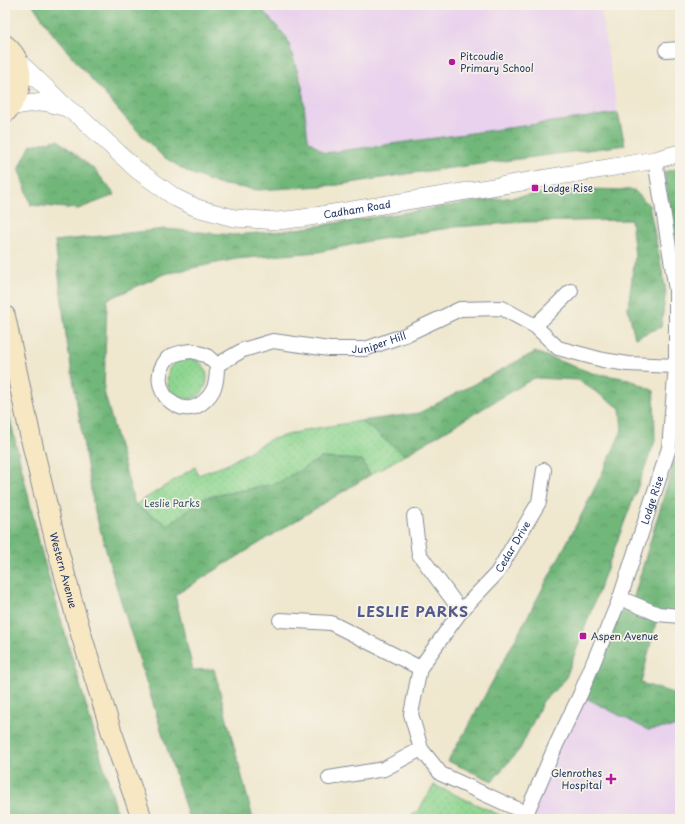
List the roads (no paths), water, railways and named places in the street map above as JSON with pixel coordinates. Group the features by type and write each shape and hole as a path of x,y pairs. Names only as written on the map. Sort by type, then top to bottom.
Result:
{"main road":[{"path":"8,110 17,96 20,84 20,71 11,52"},
{"name":"Western Avenue","path":"5,316 31,439 55,539 81,634 142,819"}],"street":[{"name":"Cadham Road","path":"11,52 67,108 81,118 137,170 176,198 197,208 234,218 278,222 655,160 680,153"},
{"name":"Cadham Road","path":"8,110 27,104 44,102 67,108"},
{"name":"Lodge Rise","path":"525,816 580,695 620,598 669,448 676,366 676,290 655,160"},
{"path":"535,326 571,291"},
{"name":"Juniper Hill","path":"217,365 243,350 273,341 329,349 365,350 405,335 460,309 502,308 535,326 558,348 604,360 628,364 676,366"},
{"path":"193,351 206,356 217,365 217,377 214,389 206,400 197,406 186,409 174,404 163,394 159,380 161,368 168,358 180,353 193,351"},
{"name":"Cedar Drive","path":"525,816 441,774 421,750 411,714 420,668 461,611 497,573 538,502 544,470"},
{"path":"414,516 419,554 461,611"},
{"path":"620,598 658,614 680,616"},
{"path":"280,620 331,623 420,668"},
{"path":"329,778 384,768 421,750"}],"place":[{"name":"Pitcoudie Primary School","path":"452,62"},
{"name":"Lodge Rise","path":"535,188"},
{"name":"Aspen Avenue","path":"583,636"},
{"name":"Glenrothes Hospital","path":"611,779"}],"district":[{"name":"LESLIE PARKS","path":"413,612"}],"park label":[{"name":"Leslie Parks","path":"172,503"}]}
